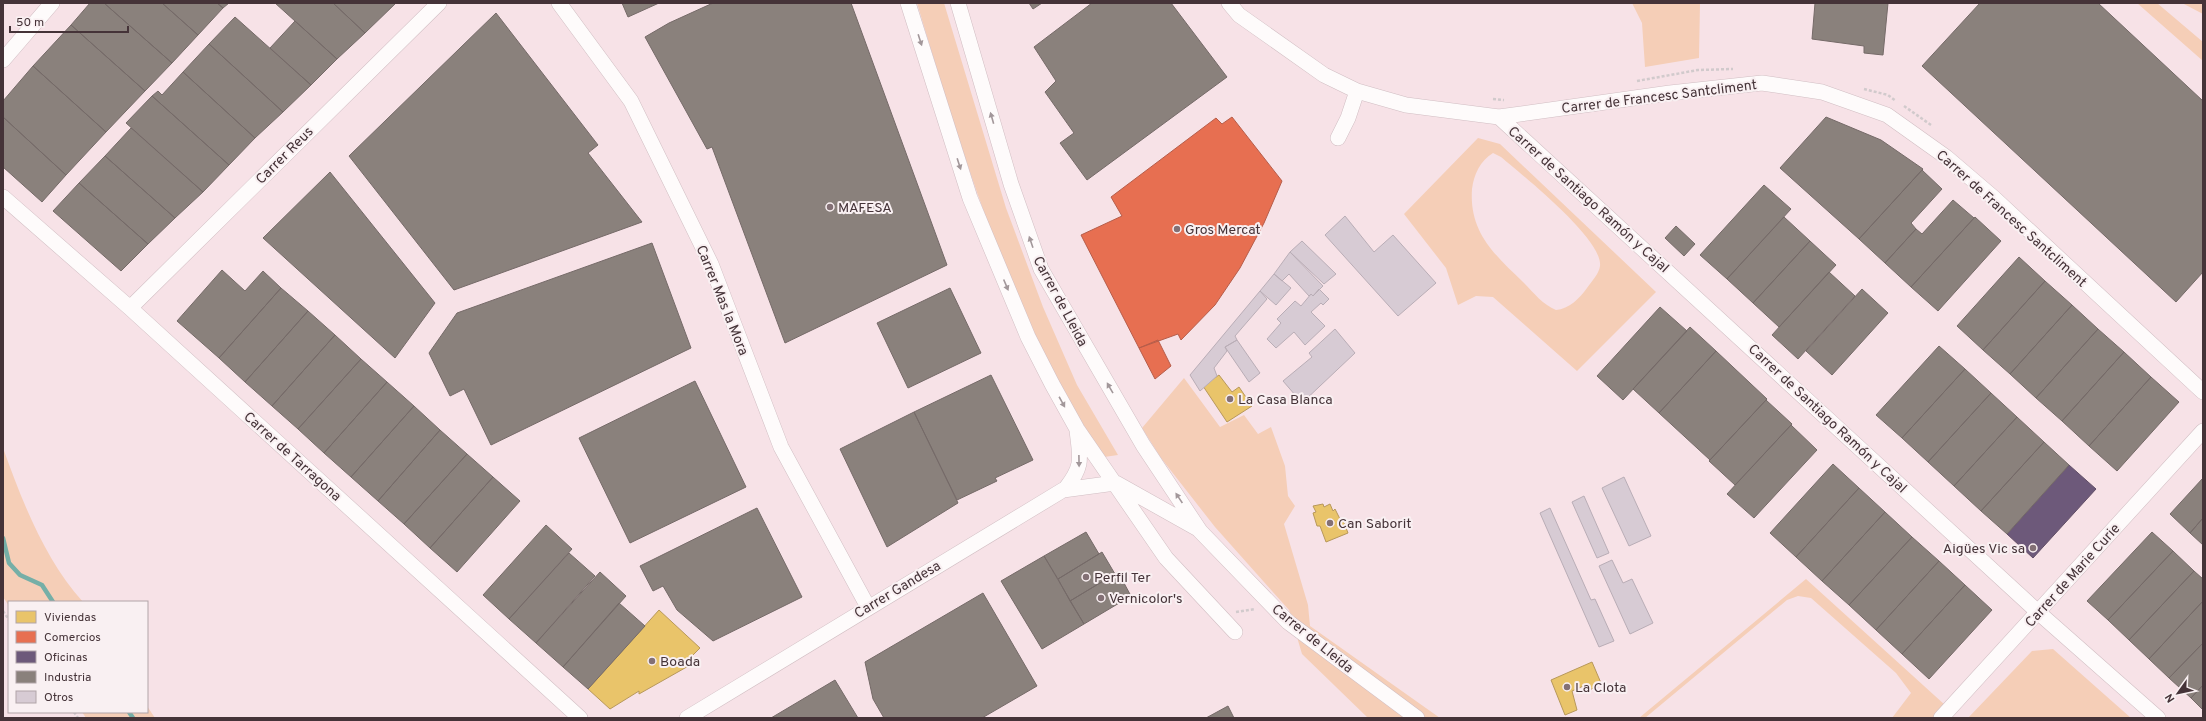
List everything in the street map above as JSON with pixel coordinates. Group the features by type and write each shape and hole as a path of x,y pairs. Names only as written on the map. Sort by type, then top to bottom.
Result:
{"street":[{"path":"3,60 52,3"},
{"name":"Carrer Reus","path":"130,308 439,3"},
{"name":"Carrer Mas la Mora","path":"559,3 631,101 711,264 781,447 868,607"},
{"name":"Carrer de Lleida","path":"908,3 970,198 1028,337 1077,429 1115,482 1136,516 1166,558 1235,632"},
{"name":"Carrer de Lleida","path":"958,3 1011,184 1041,269 1143,445 1200,531 1288,622 1417,718"},
{"name":"Carrer de Francesc Santcliment","path":"1229,3 1239,15 1324,75 1357,90 1406,105 1499,117 1670,92 1762,83 1822,92 1887,115 1946,157 1994,198 2203,392"},
{"path":"1338,138 1348,118 1357,90"},
{"name":"Carrer de Santiago Ramón y Cajal","path":"1499,117 2039,613 2158,718"},
{"name":"Carrer de Tarragona","path":"3,197 130,308 580,718"},
{"path":"1066,488 1077,475 1080,466 1077,429"},
{"name":"Carrer de Marie Curie","path":"1941,718 2039,613 2203,431"},
{"name":"Carrer Gandesa","path":"687,718 1066,488 1115,482"},
{"name":"Carrer de Lleida","path":"1115,482 1200,531"}],"path":[{"path":"1635,81 1698,70 1735,69"},
{"path":"1859,88 1888,95 1935,129"},
{"path":"1490,99 1512,99"},
{"path":"1216,612 1234,612 1271,605"}],"shaded area":[{"path":"917,3 944,3 1006,208 1043,307 1077,385 1118,455 1104,457 1076,413 1042,353 1000,255 970,172"},
{"path":"1632,3 1700,3 1699,58 1645,67 1642,23"},
{"path":"2137,3 2157,3 2203,42 2203,61"},
{"path":"2182,3 2203,3 2203,14"},
{"path":"1478,138 1500,144 1656,292 1577,371 1493,297 1476,296 1458,305 1446,268 1404,214","holes":["1493,153 1501,157 1560,208 1576,224 1589,240 1597,254 1600,266 1597,275 1581,296 1565,308 1556,310 1542,302 1493,252 1479,230 1472,204 1474,178 1478,168 1488,156"]},
{"path":"1184,378 1220,427 1244,415 1258,434 1271,427 1285,466 1288,496 1295,506 1284,524 1308,605 1310,626 1440,718 1368,718 1302,654 1289,610 1215,527 1161,458 1142,428"},
{"path":"3,448 18,489 46,549 57,568 82,601 8,601 8,604 3,597"},
{"path":"1806,579 1945,705 1933,718 1892,718 1911,693 1896,673 1811,598 1798,596 1787,600 1645,718 1639,718"},
{"path":"2053,649 2131,718 1968,718 2032,651"},
{"path":"148,708 155,718 86,718 83,713 148,713"}],"building: Viviendas":[{"name":"La Casa Blanca","path":"1219,375 1232,392 1239,387 1252,406 1227,422 1203,386"},
{"name":"Can Saborit","path":"1323,504 1324,507 1330,504 1333,511 1335,509 1341,521 1343,520 1348,533 1326,542 1320,526 1317,526 1313,513 1316,512 1313,506"},
{"name":"Boada","path":"659,610 700,648 689,659 692,664 639,694 639,691 610,709 588,689"},
{"name":"La Clota","path":"1592,662 1601,683 1590,690 1588,684 1572,691 1577,710 1565,715 1551,680"}],"building: Comercios":[{"name":"Gros Mercat","path":"1232,117 1282,181 1264,223 1240,268 1215,305 1181,340 1178,334 1139,348 1081,235 1122,216 1111,197 1216,118 1222,124"},
{"path":"1158,340 1171,366 1155,379 1139,348"}],"building: Oficinas":[{"path":"2069,465 2096,489 2033,558 2007,534"}],"building: Industria":[{"path":"90,3 104,3 172,63 145,91 71,25"},
{"path":"104,3 162,3 198,35 172,63"},
{"path":"162,3 217,3 223,8 198,35"},
{"path":"217,3 229,3 223,8"},
{"path":"275,3 333,3 365,33 337,59"},
{"path":"333,3 396,3 365,33"},
{"path":"622,3 659,3 628,17"},
{"name":"MAFESA","path":"713,3 851,3 947,265 785,343 712,147 707,149 645,37 669,23"},
{"path":"1029,3 1042,3 1033,9"},
{"path":"1092,3 1171,3 1227,77 1087,180 1060,143 1074,133 1045,92 1056,81 1034,47"},
{"path":"1815,3 1888,3 1883,55 1864,53 1864,46 1812,39"},
{"path":"1980,3 2098,3 2203,101 2203,272 2176,302 1922,66"},
{"path":"496,13 598,145 588,153 642,222 454,290 349,156"},
{"path":"235,17 311,85 283,112 209,44"},
{"path":"295,21 337,59 311,85 270,48"},
{"path":"71,25 145,91 106,132 33,66"},
{"path":"209,44 283,112 255,138 183,72"},
{"path":"33,66 106,132 66,175 3,117 3,101"},
{"path":"183,72 255,138 229,165 152,96 158,91 162,95"},
{"path":"152,96 229,165 203,192 126,123"},
{"path":"3,117 66,175 42,202 3,167"},
{"path":"1826,117 1881,140 1923,169 1859,239 1780,168"},
{"path":"131,128 203,192 175,218 105,156"},
{"path":"105,156 175,218 148,244 79,183"},
{"path":"1922,170 1942,189 1911,223 1916,229 1885,263 1859,239"},
{"path":"330,172 435,303 395,358 263,238"},
{"path":"79,183 148,244 121,271 53,211"},
{"path":"1764,185 1791,209 1727,279 1700,255"},
{"path":"1953,200 1974,218 1911,287 1885,263 1916,229 1922,234"},
{"path":"1784,217 1810,241 1753,303 1727,279"},
{"path":"1975,217 2001,241 1938,311 1911,287"},
{"path":"1676,226 1695,244 1684,256 1665,238"},
{"path":"1810,241 1836,265 1779,327 1753,303"},
{"path":"652,243 691,348 491,445 464,389 450,396 429,353 457,313"},
{"path":"2019,257 2045,281 1983,350 1957,326"},
{"path":"222,270 245,291 263,271 281,288 219,358 177,321"},
{"path":"1829,272 1855,296 1798,359 1772,335"},
{"path":"2045,281 2072,305 2010,374 1983,350"},
{"path":"281,288 308,311 245,382 219,358"},
{"path":"950,288 981,353 908,388 877,323"},
{"path":"1862,289 1888,313 1832,375 1806,351"},
{"path":"2072,305 2098,329 2036,398 2010,374"},
{"path":"1660,307 1687,331 1623,400 1597,376"},
{"path":"308,311 335,335 272,406 245,382"},
{"path":"1690,327 1716,351 1659,413 1633,389"},
{"path":"2098,329 2124,352 2062,421 2036,398"},
{"path":"335,335 361,359 298,429 272,406"},
{"path":"1939,346 1965,369 1902,438 1876,415"},
{"path":"1716,351 1767,399 1710,460 1659,413"},
{"path":"2124,352 2151,377 2089,446 2062,421"},
{"path":"361,359 387,382 324,453 298,429"},
{"path":"1965,369 1991,393 1928,462 1902,438"},
{"path":"991,375 1033,460 995,478 997,481 957,500 914,412"},
{"path":"2151,377 2179,402 2117,471 2089,446"},
{"path":"695,381 746,487 630,543 579,438"},
{"path":"387,382 414,406 351,477 324,453"},
{"path":"1991,393 2017,417 1954,486 1928,462"},
{"path":"1766,400 1792,424 1735,485 1709,461"},
{"path":"414,406 440,430 378,501 351,477"},
{"path":"914,412 958,503 887,547 840,449"},
{"path":"2017,417 2044,442 1981,511 1954,486"},
{"path":"1791,425 1817,450 1754,518 1727,494"},
{"path":"440,430 467,454 404,524 378,501"},
{"path":"2044,442 2069,465 2007,534 1981,511"},
{"path":"467,454 493,477 430,548 404,524"},
{"path":"1833,464 1859,488 1796,557 1770,533"},
{"path":"493,477 520,501 457,572 430,548"},
{"path":"2203,478 2203,518 2190,533 2170,514"},
{"path":"1859,488 1885,512 1822,581 1796,557"},
{"path":"757,508 802,597 713,641 677,610 663,586 653,591 640,566"},
{"path":"1885,512 1912,537 1849,605 1822,581"},
{"path":"2203,518 2203,545 2190,533"},
{"path":"546,525 572,549 509,619 483,595"},
{"path":"1086,532 1099,554 1058,579 1044,556"},
{"path":"2152,532 2173,551 2108,620 2087,601"},
{"path":"1912,537 1939,561 1876,630 1849,605"},
{"path":"2173,551 2194,571 2129,640 2108,620"},
{"name":"Perfil Ter","path":"1102,552 1115,574 1070,601 1058,579"},
{"path":"569,553 595,576 536,643 509,619"},
{"path":"1044,556 1084,624 1042,649 1001,581"},
{"path":"1939,561 1965,585 1902,654 1876,630"},
{"path":"2194,571 2203,579 2203,601 2149,659 2129,640"},
{"path":"600,572 626,596 563,667 536,643"},
{"name":"Vernicolor's","path":"1118,572 1131,596 1084,624 1070,601"},
{"path":"1965,585 1992,610 1929,679 1902,654"},
{"path":"983,593 1037,686 982,718 884,718 873,699 865,662"},
{"path":"2203,601 2203,643 2169,678 2149,659"},
{"path":"619,603 645,626 588,689 563,667"},
{"path":"2203,643 2203,685 2191,698 2169,678"},
{"path":"835,680 858,718 771,718"},
{"path":"2203,685 2203,710 2191,698"},
{"path":"1228,706 1234,718 1206,718"}],"building: Otros":[{"path":"1345,216 1374,252 1393,235 1436,283 1398,316 1325,235"},
{"path":"1302,241 1336,274 1324,284 1290,252"},
{"path":"1290,252 1323,286 1313,296 1311,294 1309,296 1289,274 1282,281 1274,274"},
{"path":"1274,274 1291,288 1276,305 1260,291"},
{"path":"1319,289 1329,299 1323,305 1321,303 1311,312 1325,326 1305,345 1294,332 1276,348 1267,339 1281,323 1277,319 1295,301 1301,306 1311,294 1313,296"},
{"path":"1260,291 1267,299 1235,336 1237,340 1225,347 1227,351 1214,368 1217,376 1200,391 1190,375"},
{"path":"1335,329 1355,353 1302,403 1283,381 1312,357 1309,353"},
{"path":"1237,340 1260,373 1249,382 1225,347"},
{"path":"1624,477 1651,536 1629,546 1602,488"},
{"path":"1584,496 1609,553 1597,558 1572,502"},
{"path":"1550,508 1591,600 1595,599 1614,641 1599,647 1540,513"},
{"path":"1612,560 1623,583 1632,579 1653,623 1630,634 1599,566"}],"waterway":[{"path":"3,538 9,563 20,575 42,585 52,601"},
{"path":"130,713 133,718"}],"place":[{"name":"MAFESA","path":"830,207"},
{"name":"Gros Mercat","path":"1177,229"},
{"name":"La Casa Blanca","path":"1230,399"},
{"name":"Can Saborit","path":"1330,523"},
{"name":"Aigües Vic sa","path":"2033,548"},
{"name":"Perfil Ter","path":"1086,577"},
{"name":"Vernicolor's","path":"1101,598"},
{"name":"Boada","path":"652,661"},
{"name":"La Clota","path":"1567,687"}]}
